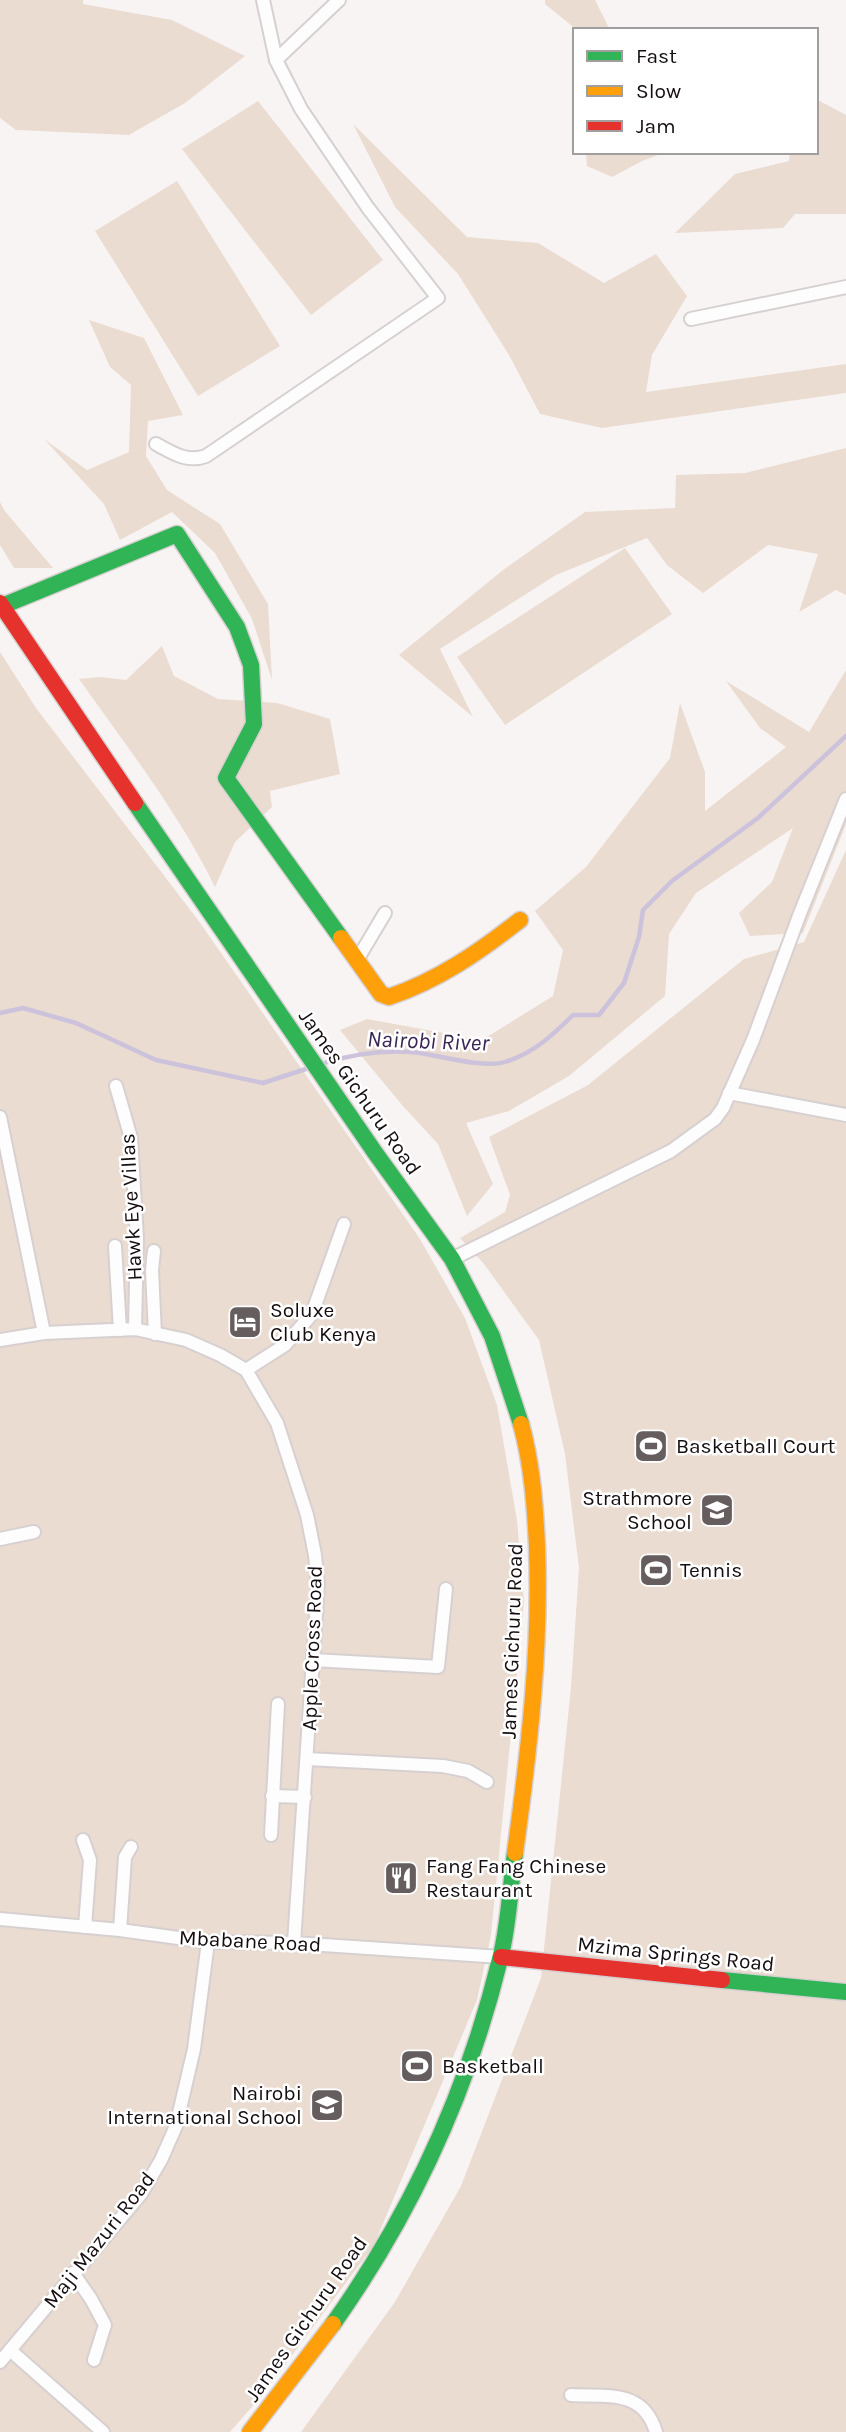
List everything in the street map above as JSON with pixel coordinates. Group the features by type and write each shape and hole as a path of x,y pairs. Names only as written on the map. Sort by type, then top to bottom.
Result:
{"main road":[{"path":"1,605 177,534 237,627 251,664 254,724 226,778 381,994 389,997 432,981 459,967 520,920"},
{"name":"James Gichuru Road","path":"1,605 321,1074 452,1259 492,1336 512,1391 527,1446 537,1521 539,1601 536,1679 511,1896 501,1956 475,2042 439,2140 398,2222 367,2276 311,2355 250,2432"},
{"name":"Mzima Springs Road","path":"501,1956 632,1972 846,1992"}],"street":[{"path":"156,444 188,459 206,456 438,298 368,208 301,109 276,60 263,0"},
{"path":"276,60 339,0"},
{"path":"691,319 846,287"},
{"path":"452,1259 671,1151 715,1119 753,1040 846,799"},
{"path":"357,960 385,913"},
{"name":"Hawk Eye Villas","path":"117,1086 131,1139 137,1238 135,1329"},
{"path":"729,1094 846,1115"},
{"path":"0,1117 44,1333"},
{"path":"0,1340 44,1333 135,1329 186,1340 246,1370 285,1345 312,1314 344,1224"},
{"path":"115,1246 120,1330"},
{"path":"154,1251 152,1270 155,1334"},
{"name":"Apple Cross Road","path":"246,1370 277,1423 307,1515 318,1584 294,1943"},
{"path":"0,1539 34,1532"},
{"path":"313,1660 438,1667 446,1589"},
{"path":"271,1835 278,1704"},
{"path":"307,1759 443,1766 468,1771 487,1782"},
{"path":"272,1796 305,1797"},
{"path":"83,1840 90,1860 85,1927"},
{"path":"120,1930 125,1857 131,1847"},
{"name":"Mbabane Road","path":"0,1919 120,1930 208,1942 294,1943 501,1956"},
{"name":"Maji Mazuri Road","path":"0,2362 141,2194 160,2161 176,2126 194,2049 208,1942"},
{"path":"73,2273 91,2299 104,2325 94,2360"},
{"path":"10,2350 103,2432"},
{"path":"571,2395 620,2397 634,2401 652,2418 656,2432"}],"shaded area":[{"path":"0,0 83,0 83,4 172,20 245,56 185,103 129,135 16,130 0,118"},
{"path":"545,0 595,0 609,28 575,28 545,4"},
{"path":"818,100 846,115 846,214 795,214 783,228 675,233 735,174 789,161 790,154 818,154"},
{"path":"258,101 383,260 311,315 182,149"},
{"path":"353,124 467,237 538,243 604,283 656,254 687,296 652,355 646,392 846,364 846,393 602,428 540,414 509,355 458,274 395,207"},
{"path":"586,154 661,154 612,177 587,166"},
{"path":"177,181 280,346 198,396 95,231"},
{"path":"89,320 144,338 183,415 148,421 146,456 167,490 220,524 268,604 272,680 252,619 215,553 172,512 120,540 104,504 44,439 87,470 129,452 131,385 110,367"},
{"path":"846,448 846,595 836,590 799,612 818,554 768,545 703,593 667,565 647,538 556,575 440,649 473,717 399,655 503,570 585,512 675,508 676,475 745,473"},
{"path":"0,502 53,568 14,568 0,545"},
{"path":"625,548 672,614 505,725 457,657"},
{"path":"162,646 174,676 218,699 277,703 330,719 340,774 270,791 272,807 235,842 215,887 169,807 79,679 100,677 126,680"},
{"path":"0,652 36,708 198,920 420,1239 465,1318 497,1405 517,1520 524,1602 491,1935 477,2000 374,2245 264,2393 230,2432 0,2432"},
{"path":"846,670 846,824 803,933 750,936 739,913 772,882 793,828 696,893 669,934 665,996 569,1076 509,1111 466,1123 493,1184 467,1216 438,1144 340,1030 367,1019 482,1040 553,996 563,950 535,911 586,867 670,758 680,703 705,772 705,811 786,747 760,728 726,681 809,732"},
{"path":"846,850 846,2432 301,2432 395,2302 461,2186 541,1978 571,1687 579,1568 565,1454 539,1340 484,1264 460,1238 505,1212 510,1195 489,1137 588,1085 744,959 804,942"}],"waterway":[{"name":"Nairobi River","path":"321,1064 388,1052 422,1053 473,1063 498,1063 535,1048 573,1015 599,1015 624,983 639,937 643,910 672,881 758,818 846,736"},
{"name":"Nairobi River","path":"0,1013 23,1008 76,1023 156,1060 263,1083 312,1067"}],"traffic: fast":[{"path":"2,606 177,534 237,627 251,665 254,724 226,778 341,938"},
{"path":"135,803 376,1154 452,1259 492,1336 521,1424"},
{"path":"333,2324 388,2239 412,2195 454,2103 487,2008 500,1959 515,1853"},
{"path":"722,1980 846,1992"}],"traffic: slow":[{"path":"341,938 381,994 389,997 458,964 520,920"},
{"path":"515,1853 533,1700 538,1585 532,1484 521,1424"},
{"path":"250,2432 333,2324"}],"traffic: jam":[{"path":"0,603 135,803"},
{"path":"501,1957 722,1980"}],"place":[{"name":"Soluxe Club Kenya","path":"245,1322"},
{"name":"Basketball Court","path":"651,1446"},
{"name":"Strathmore School","path":"717,1510"},
{"name":"Tennis","path":"656,1570"},
{"name":"Fang Fang Chinese Restaurant","path":"401,1878"},
{"name":"Basketball","path":"417,2066"},
{"name":"Nairobi International School","path":"327,2105"}]}
